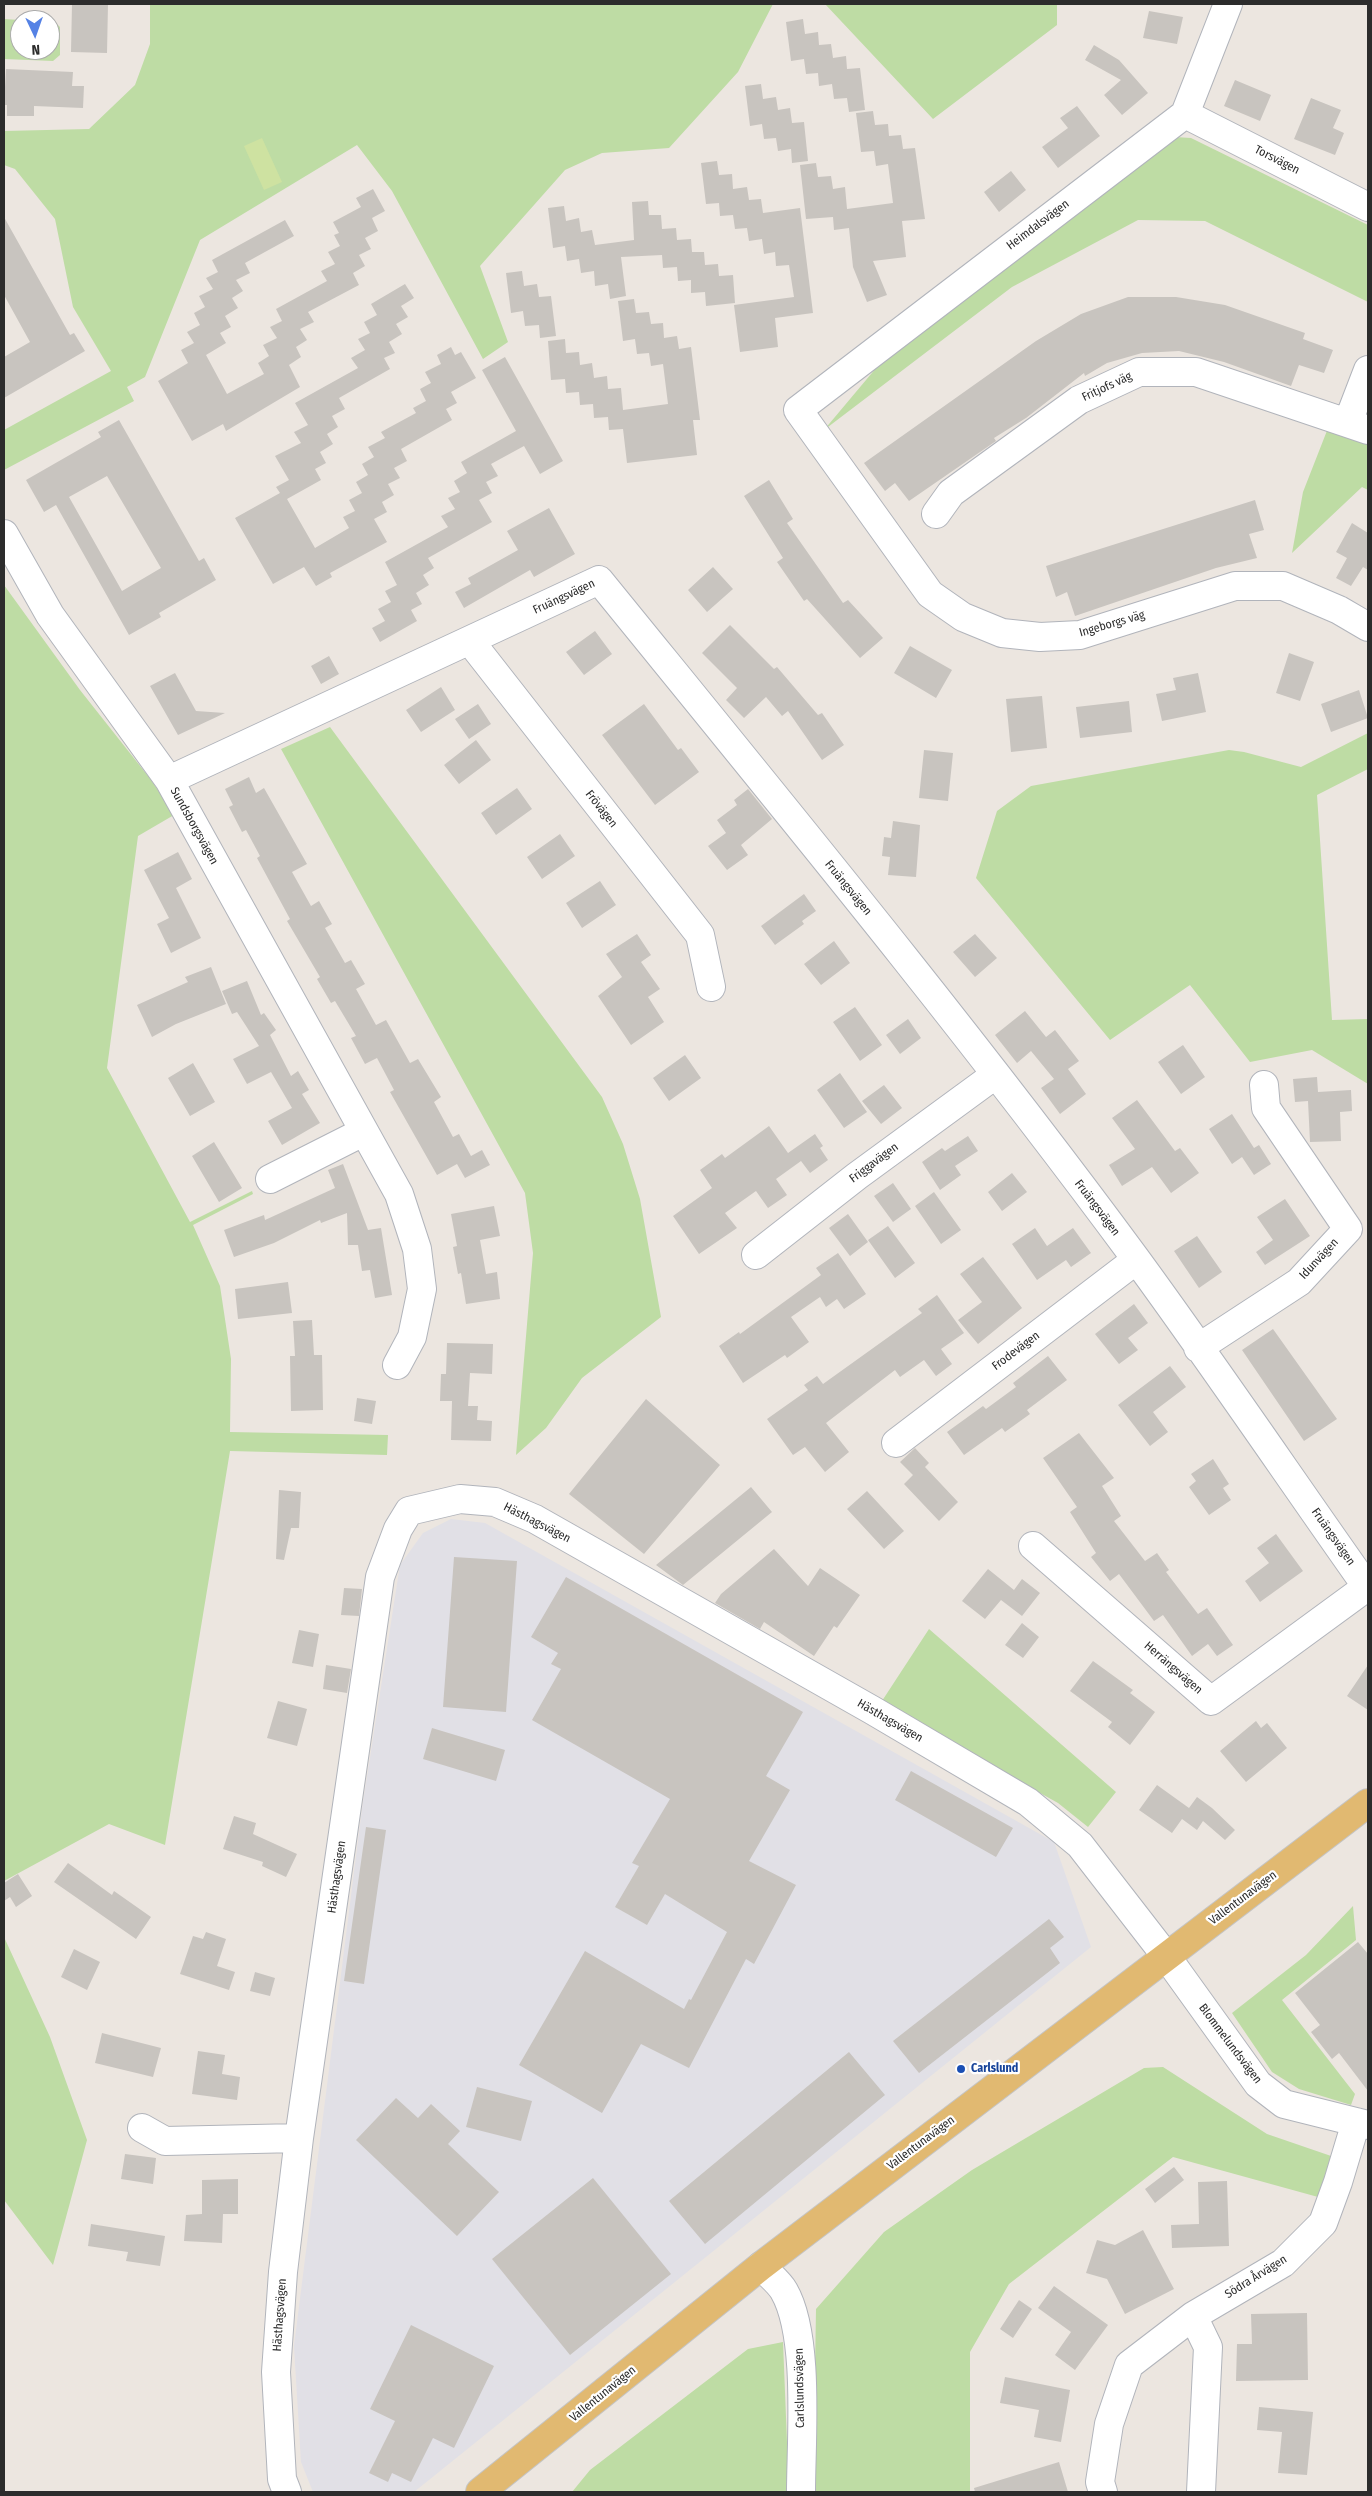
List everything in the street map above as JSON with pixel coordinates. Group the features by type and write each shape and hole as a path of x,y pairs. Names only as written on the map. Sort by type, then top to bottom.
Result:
{"main road":[{"name":"Vallentunavägen","path":"480,2492 761,2266 1368,1803"}],"street":[{"path":"1185,114 1228,4"},
{"name":"Torsvägen","path":"1185,114 1368,207"},
{"name":"Heimdalsvägen","path":"798,410 1185,114"},
{"path":"1358,426 1368,370"},
{"name":"Fritjofs väg","path":"936,514 951,493 1079,400 1138,372 1196,372 1358,426"},
{"name":"Ingeborgs väg","path":"798,410 930,594 963,617 1002,633 1040,637 1080,635 1235,586 1283,586 1339,610 1368,627"},
{"name":"Sundsborgsvägen","path":"4,534 50,615 169,780 399,1194 417,1249 422,1289 412,1336 397,1365"},
{"name":"Fruängsvägen","path":"169,780 599,580 847,886 995,1075 1136,1260 1368,1586"},
{"name":"Frövägen","path":"470,641 700,935 711,987"},
{"name":"Friggavägen","path":"756,1255 857,1176 995,1075"},
{"name":"Idunvägen","path":"1198,1348 1299,1282 1358,1226 1266,1108 1264,1085"},
{"path":"270,1179 363,1132"},
{"name":"Frodevägen","path":"896,1443 1136,1260"},
{"name":"Hästhagsvägen","path":"287,2492 282,2479 276,2372 282,2272 299,2138 380,1577 398,1529 409,1511 460,1498 495,1502 535,1519 872,1710 1028,1802 1080,1845 1166,1956"},
{"name":"Herrängsvägen","path":"1033,1546 1211,1701 1368,1586"},
{"name":"Blommelundsvägen","path":"1166,1956 1258,2084 1284,2104 1362,2123"},
{"name":"Södra Årvägen","path":"1103,2492 1100,2482 1110,2424 1129,2365 1193,2316 1283,2263 1323,2223 1362,2123"},
{"path":"142,2128 165,2140 299,2138"},
{"name":"Carlslundsvägen","path":"761,2266 784,2291 796,2326 801,2351 801,2492"},
{"path":"1193,2316 1208,2347 1201,2492"}],"shaded area":[{"path":"451,1519 485,1523 1054,1842 1091,1947 414,2492 313,2492 301,2462 294,2346 362,1809 400,1565 423,1533"}],"green space":[{"path":"150,4 773,4 738,72 669,148 602,153 565,170 480,266 508,342 483,359 392,191 357,145 200,240 145,377 127,387 134,401 4,470 4,430 111,371 73,307 55,219 15,169 4,165 4,131 89,129 135,85 150,44"},
{"path":"825,4 1057,4 1057,25 933,119"},
{"path":"4,19 10,19 10,59 4,59"},
{"path":"1175,137 1191,138 1368,225 1368,302 1205,221 1138,220 1012,287 824,430 887,355"},
{"path":"262,138 282,182 264,190 244,146"},
{"path":"1330,423 1368,437 1368,490 1362,487 1292,553 1303,492"},
{"path":"4,585 80,690 152,781 174,815 138,836 107,1068 190,1222 252,1191 253,1194 193,1225 220,1286 231,1359 230,1432 388,1435 387,1455 230,1451 165,1845 109,1824 4,1881"},
{"path":"330,727 602,1097 623,1144 640,1199 661,1317 582,1378 546,1428 516,1455 533,1253 525,1193 281,749"},
{"path":"1368,733 1368,769 1317,795 1332,1020 1368,1019 1368,1084 1312,1050 1250,1062 1190,985 1110,1040 976,878 997,811 1031,786 1229,750 1244,752 1301,767"},
{"path":"929,1629 1116,1792 1088,1827 1058,1803 880,1704"},
{"path":"1353,1906 1356,1940 1282,2000 1355,2094 1351,2105 1299,2089 1272,2072 1232,2013 1306,1955"},
{"path":"4,1937 50,2037 87,2140 53,2265 4,2200"},
{"path":"1163,2067 1267,2134 1334,2157 1318,2197 1173,2157 1009,2284 970,2352 970,2492 813,2492 816,2309 884,2232 972,2170 1144,2068"},
{"path":"783,2342 789,2492 572,2492 590,2470 748,2349"}],"building":[{"path":"72,4 108,4 107,53 71,52"},
{"path":"1149,11 1183,17 1177,44 1143,38"},
{"path":"803,19 805,34 818,32 819,45 831,44 833,58 846,56 847,69 860,68 865,110 849,112 847,98 834,99 832,84 819,86 818,73 806,74 804,59 791,61 786,22"},
{"path":"1094,45 1119,60 1148,93 1122,115 1104,95 1121,80 1085,60"},
{"path":"6,69 73,72 72,86 84,86 83,108 34,106 34,116 7,116 7,105 4,105"},
{"path":"1235,80 1271,95 1260,121 1224,106"},
{"path":"761,84 763,99 776,97 778,110 790,108 792,123 804,122 808,161 792,163 791,149 778,151 776,138 764,139 762,124 750,126 745,86"},
{"path":"1311,98 1341,110 1333,128 1344,133 1335,155 1294,139"},
{"path":"1077,106 1100,136 1058,168 1042,147 1068,128 1060,118"},
{"path":"873,111 875,125 888,124 889,136 901,135 903,149 915,148 925,219 902,221 906,257 873,261 887,295 867,302 853,267 849,228 834,230 833,217 806,219 800,165 816,163 818,177 831,176 833,189 845,187 847,209 893,203 888,164 876,166 874,151 861,152 856,113"},
{"path":"717,161 719,175 732,174 733,189 747,187 749,200 761,199 763,213 800,208 813,313 775,318 778,347 740,352 734,305 794,297 789,265 776,266 775,252 764,254 762,239 749,241 747,228 735,229 733,215 720,216 719,203 706,204 701,163"},
{"path":"1011,171 1026,190 999,212 984,192"},
{"path":"373,189 385,211 372,218 378,231 365,238 371,249 359,255 365,266 353,273 359,285 308,312 314,322 300,329 307,340 296,347 301,357 289,365 300,387 226,431 223,424 192,441 158,381 188,363 181,350 194,343 187,332 200,325 194,313 205,307 199,296 213,289 206,278 218,272 212,260 285,220 294,236 245,263 250,273 236,280 243,291 232,298 238,308 225,316 231,327 220,333 226,343 206,355 227,394 264,374 258,363 269,356 263,345 277,338 270,327 282,321 276,309 327,281 321,271 335,264 328,252 340,246 334,235 339,233 333,222 361,207 356,198"},
{"path":"648,201 649,215 661,215 662,229 676,228 677,240 691,239 692,252 704,252 705,265 718,264 719,276 733,275 735,303 706,306 705,292 691,293 691,280 678,281 677,267 663,268 662,255 621,257 626,296 610,299 608,284 595,286 594,271 581,273 579,259 567,261 565,246 553,248 548,208 564,206 566,221 579,218 581,232 592,230 595,245 634,240 632,202"},
{"path":"4,217 70,335 74,333 85,351 4,398 4,357 30,342 4,295"},
{"path":"522,271 524,286 537,284 539,297 551,296 556,336 540,338 539,325 525,326 523,311 511,313 506,273"},
{"path":"405,284 414,298 401,306 408,317 396,324 402,334 389,342 395,353 384,358 390,369 339,398 345,409 332,416 338,427 327,434 333,444 320,452 326,463 315,469 321,480 287,499 315,548 349,528 343,517 355,511 349,500 362,493 356,482 368,475 362,464 374,457 368,447 385,438 381,432 416,413 413,408 426,401 420,389 431,383 425,372 441,364 437,355 451,347 455,355 461,352 476,378 451,392 457,403 446,409 452,420 401,449 407,461 394,468 400,478 388,484 394,495 382,502 387,512 374,519 387,542 330,573 332,577 316,586 304,567 273,584 235,518 280,493 276,487 289,480 275,456 301,443 294,432 308,425 295,403 358,368 351,358 365,350 358,339 370,333 364,322 377,315 371,304"},
{"path":"1128,297 1176,297 1225,305 1305,333 1303,339 1333,350 1324,373 1299,365 1291,386 1224,362 1179,351 1142,353 1107,363 1085,376 1084,373 1026,418 994,438 996,441 909,501 895,483 885,491 864,463 1036,341 1081,314"},
{"path":"634,299 636,313 649,312 651,324 663,323 664,338 677,336 679,349 691,347 700,420 693,420 697,455 627,463 623,429 609,430 608,417 594,418 593,404 580,405 579,392 566,393 565,379 551,380 548,341 565,339 566,353 579,352 580,365 592,363 594,378 607,376 608,389 621,388 623,410 668,404 663,364 651,366 649,353 637,354 635,339 623,341 618,301"},
{"path":"505,357 563,461 540,474 524,446 491,464 498,476 486,482 492,493 479,500 492,522 428,558 434,568 423,575 429,585 416,593 422,604 411,610 417,621 380,642 372,628 385,621 378,609 391,602 385,591 397,585 385,562 448,527 441,516 455,509 448,498 460,492 454,481 467,473 461,462 516,431 482,370"},
{"path":"119,420 199,561 204,558 216,580 159,613 161,617 129,635 56,505 44,512 26,480 101,437 98,432","holes":["107,476 161,568 122,591 69,497"]},
{"path":"769,480 793,519 787,523 843,603 848,600 883,638 860,658 807,599 804,601 777,562 783,558 744,496"},
{"path":"1255,500 1264,530 1249,534 1257,558 1216,568 1075,616 1067,592 1056,597 1046,566"},
{"path":"549,508 575,554 534,577 530,570 464,608 455,592 471,584 468,578 518,550 507,531"},
{"path":"1352,523 1368,533 1368,570 1363,567 1351,586 1336,578 1347,558 1336,552"},
{"path":"713,567 733,589 707,612 688,590"},
{"path":"730,625 774,669 777,667 818,715 822,713 844,745 822,760 788,711 782,716 766,697 744,718 726,700 737,688 702,653"},
{"path":"595,631 612,654 584,675 566,652"},
{"path":"910,646 952,670 936,698 894,673"},
{"path":"1289,653 1314,662 1300,701 1276,693"},
{"path":"329,656 339,674 321,684 311,666"},
{"path":"175,673 196,711 225,713 178,735 150,686"},
{"path":"1198,673 1206,712 1162,721 1156,694 1176,690 1173,678"},
{"path":"441,687 455,710 421,732 406,710"},
{"path":"1359,690 1368,718 1331,732 1321,704"},
{"path":"1042,696 1047,748 1011,752 1006,699"},
{"path":"1129,701 1132,732 1080,738 1076,707"},
{"path":"478,704 491,724 469,739 455,719"},
{"path":"644,704 678,750 681,748 699,772 655,805 602,735"},
{"path":"476,740 491,760 459,784 444,765"},
{"path":"924,750 953,753 948,801 919,798"},
{"path":"249,777 256,793 264,788 307,864 292,872 311,906 319,901 332,924 325,928 345,963 351,960 365,984 356,989 376,1025 386,1020 410,1063 418,1059 441,1097 434,1102 453,1137 459,1134 471,1156 482,1150 490,1165 465,1178 457,1164 437,1175 390,1092 394,1090 377,1058 365,1064 351,1038 356,1036 335,1001 331,1003 317,979 320,977 287,921 290,919 257,858 260,856 246,830 242,832 229,807 233,805 225,789"},
{"path":"517,788 532,809 496,835 481,813"},
{"path":"748,789 772,819 741,845 748,855 727,870 708,846 726,833 717,820 737,805 734,800"},
{"path":"893,821 920,825 916,877 888,875 890,857 882,856 884,837 891,838"},
{"path":"560,834 575,856 542,879 527,857"},
{"path":"178,852 192,879 176,888 201,938 171,953 157,924 169,918 144,870"},
{"path":"600,881 616,905 582,928 566,903"},
{"path":"804,894 816,911 802,921 804,924 775,945 761,926"},
{"path":"637,934 651,955 641,962 660,989 648,997 664,1022 631,1045 598,996 622,977 606,954"},
{"path":"975,934 997,958 975,977 953,952"},
{"path":"834,941 850,963 821,985 804,964"},
{"path":"211,967 226,1004 176,1024 152,1037 137,1005 188,982 185,977"},
{"path":"247,981 261,1015 264,1013 276,1030 270,1035 291,1076 298,1071 309,1090 302,1094 320,1123 282,1145 268,1121 292,1108 271,1072 247,1084 233,1059 259,1046 237,1012 232,1014 222,991"},
{"path":"855,1007 882,1045 860,1061 833,1022"},
{"path":"1025,1011 1046,1037 1055,1030 1079,1061 1068,1069 1086,1094 1060,1114 1041,1088 1054,1079 1031,1051 1017,1063 995,1035"},
{"path":"908,1019 921,1038 900,1054 886,1035"},
{"path":"1183,1045 1205,1077 1181,1094 1158,1062"},
{"path":"685,1055 701,1078 669,1101 653,1078"},
{"path":"193,1063 215,1102 190,1116 168,1078"},
{"path":"840,1073 867,1112 844,1128 817,1090"},
{"path":"1317,1077 1318,1092 1351,1090 1352,1111 1340,1112 1341,1141 1310,1142 1308,1101 1295,1102 1293,1079"},
{"path":"884,1085 902,1108 881,1124 862,1101"},
{"path":"1137,1100 1175,1151 1180,1148 1199,1173 1171,1193 1152,1167 1122,1186 1109,1165 1135,1149 1112,1118"},
{"path":"1232,1114 1254,1148 1259,1145 1271,1164 1254,1175 1242,1157 1232,1164 1209,1129"},
{"path":"769,1126 788,1153 815,1134 823,1146 820,1148 828,1160 810,1173 801,1161 776,1179 787,1195 768,1208 756,1191 725,1213 737,1228 699,1254 673,1216 712,1188 700,1170 722,1154 725,1158"},
{"path":"968,1136 978,1151 955,1166 961,1175 940,1190 922,1162 942,1148 945,1151"},
{"path":"214,1142 242,1188 219,1202 192,1156"},
{"path":"343,1164 368,1230 381,1228 392,1295 375,1298 370,1270 362,1271 358,1245 348,1245 347,1213 321,1223 320,1220 274,1243 234,1257 224,1230 264,1215 265,1220 335,1188 328,1170"},
{"path":"1012,1173 1027,1192 1002,1211 988,1192"},
{"path":"893,1183 911,1209 893,1222 874,1196"},
{"path":"934,1192 961,1230 941,1244 915,1206"},
{"path":"1285,1199 1310,1236 1265,1265 1256,1252 1273,1240 1257,1217"},
{"path":"494,1206 500,1236 480,1240 486,1274 497,1272 500,1299 466,1304 461,1273 458,1274 453,1247 457,1246 451,1214"},
{"path":"848,1214 868,1242 850,1256 829,1228"},
{"path":"888,1226 915,1263 895,1278 868,1240"},
{"path":"1035,1228 1047,1246 1073,1228 1091,1253 1071,1267 1066,1260 1037,1280 1012,1244"},
{"path":"1197,1236 1222,1272 1199,1288 1174,1251"},
{"path":"838,1253 866,1294 844,1309 837,1299 826,1307 820,1297 791,1317 809,1342 787,1358 785,1355 743,1383 719,1346 739,1332 740,1334 821,1275 816,1268"},
{"path":"983,1257 1022,1308 978,1344 958,1320 982,1302 960,1274"},
{"path":"288,1282 292,1313 238,1319 235,1289"},
{"path":"937,1295 964,1333 941,1349 952,1364 936,1376 924,1360 900,1377 895,1370 826,1423 849,1452 825,1472 805,1447 793,1455 767,1419 808,1390 804,1385 817,1376 823,1384 922,1313 918,1309"},
{"path":"1134,1304 1148,1323 1128,1338 1138,1350 1119,1364 1095,1334"},
{"path":"312,1320 314,1355 322,1355 323,1410 291,1411 290,1356 295,1356 293,1321"},
{"path":"1273,1329 1337,1419 1304,1441 1242,1350"},
{"path":"447,1343 493,1344 492,1374 470,1373 468,1406 478,1406 477,1420 492,1421 491,1441 451,1440 452,1401 440,1401 441,1374 446,1374"},
{"path":"1048,1356 1067,1380 1027,1410 1030,1414 1005,1432 1002,1428 964,1455 947,1432 983,1406 986,1409 1016,1387 1013,1383"},
{"path":"1170,1366 1186,1387 1153,1412 1168,1432 1150,1446 1118,1405"},
{"path":"357,1398 376,1401 372,1424 354,1421"},
{"path":"646,1399 720,1465 644,1554 569,1494"},
{"path":"1079,1433 1114,1478 1102,1486 1121,1516 1114,1521 1145,1561 1157,1553 1169,1570 1166,1572 1198,1614 1207,1608 1233,1645 1217,1656 1208,1644 1192,1656 1163,1615 1154,1621 1119,1574 1110,1581 1091,1557 1096,1553 1070,1512 1077,1507 1043,1458"},
{"path":"915,1448 929,1463 925,1467 958,1502 939,1521 904,1484 913,1475 900,1462"},
{"path":"1213,1459 1229,1484 1223,1488 1231,1500 1209,1515 1189,1487 1196,1481 1191,1474"},
{"path":"751,1487 772,1512 683,1585 656,1565"},
{"path":"279,1490 301,1492 299,1528 291,1528 284,1560 276,1559"},
{"path":"867,1491 904,1531 884,1549 847,1509"},
{"path":"1276,1534 1303,1571 1260,1602 1245,1581 1269,1563 1257,1548"},
{"path":"774,1549 808,1586 820,1568 860,1595 837,1628 834,1626 814,1656 764,1622 760,1629 715,1603 721,1594"},
{"path":"454,1557 517,1561 506,1712 443,1707"},
{"path":"988,1569 1014,1590 1022,1579 1040,1593 1022,1616 1001,1600 985,1619 962,1601"},
{"path":"566,1577 803,1712 766,1776 790,1790 749,1861 796,1885 754,1964 746,1959 689,2068 641,2044 602,2113 519,2065 585,1951 684,2009 689,1999 691,2000 727,1932 665,1894 647,1925 615,1907 639,1866 632,1863 670,1799 532,1720 561,1669 551,1664 558,1653 531,1637"},
{"path":"344,1588 362,1589 359,1616 341,1615"},
{"path":"1022,1623 1039,1637 1023,1658 1005,1645"},
{"path":"299,1630 319,1634 313,1667 292,1663"},
{"path":"1093,1661 1133,1690 1130,1693 1155,1712 1130,1745 1108,1727 1112,1722 1070,1691"},
{"path":"326,1665 351,1669 347,1693 323,1689"},
{"path":"1368,1665 1368,1710 1347,1696"},
{"path":"278,1701 307,1709 297,1746 267,1738"},
{"path":"1256,1721 1261,1728 1267,1723 1287,1748 1246,1782 1220,1751"},
{"path":"432,1728 505,1750 496,1781 423,1759"},
{"path":"911,1771 1013,1828 996,1857 895,1800"},
{"path":"1157,1785 1189,1808 1197,1797 1212,1808 1235,1830 1225,1840 1203,1821 1197,1830 1182,1819 1172,1833 1139,1810"},
{"path":"234,1816 256,1823 253,1834 297,1854 286,1877 262,1866 263,1862 223,1849"},
{"path":"366,1827 386,1830 364,1984 344,1981"},
{"path":"68,1863 112,1895 114,1891 151,1917 136,1939 54,1882"},
{"path":"18,1874 32,1896 16,1907 10,1897 4,1901 4,1883"},
{"path":"1049,1919 1064,1937 1050,1948 1060,1963 919,2073 893,2041"},
{"path":"206,1932 226,1939 217,1966 235,1972 229,1990 180,1974 193,1936 203,1939"},
{"path":"1358,1942 1368,1954 1368,2091 1339,2053 1332,2059 1311,2032 1320,2025 1295,1993"},
{"path":"74,1949 100,1962 87,1990 61,1977"},
{"path":"255,1972 275,1978 270,1996 250,1991"},
{"path":"102,2033 161,2048 153,2077 95,2063"},
{"path":"198,2051 225,2055 222,2074 240,2077 237,2100 192,2094"},
{"path":"849,2052 885,2095 705,2244 669,2201"},
{"path":"477,2087 532,2101 521,2141 466,2127"},
{"path":"396,2098 418,2118 431,2104 460,2131 448,2144 499,2192 457,2236 356,2140"},
{"path":"125,2154 156,2158 153,2184 121,2179"},
{"path":"1174,2167 1184,2180 1155,2203 1145,2189"},
{"path":"593,2178 671,2274 570,2355 492,2259"},
{"path":"238,2179 238,2214 223,2214 222,2243 184,2241 186,2215 202,2214 202,2180"},
{"path":"1227,2181 1229,2246 1172,2248 1171,2225 1199,2224 1198,2182"},
{"path":"91,2224 165,2236 160,2266 126,2261 128,2252 88,2246"},
{"path":"1143,2230 1174,2289 1125,2314 1107,2279 1086,2273 1097,2240 1115,2245"},
{"path":"1054,2286 1108,2325 1075,2370 1055,2355 1071,2332 1038,2308"},
{"path":"1019,2300 1032,2309 1013,2338 1000,2329"},
{"path":"1307,2313 1308,2380 1236,2381 1237,2344 1252,2344 1251,2314"},
{"path":"411,2325 494,2366 454,2448 433,2438 411,2482 392,2473 388,2482 369,2473 395,2421 370,2409"},
{"path":"1005,2377 1070,2390 1061,2442 1034,2437 1039,2410 1000,2403"},
{"path":"1259,2407 1313,2412 1307,2475 1278,2473 1282,2432 1257,2430"},
{"path":"1059,2462 1068,2492 975,2492 974,2488"}],"place":[{"name":"Carlslund","path":"961,2069"}]}
